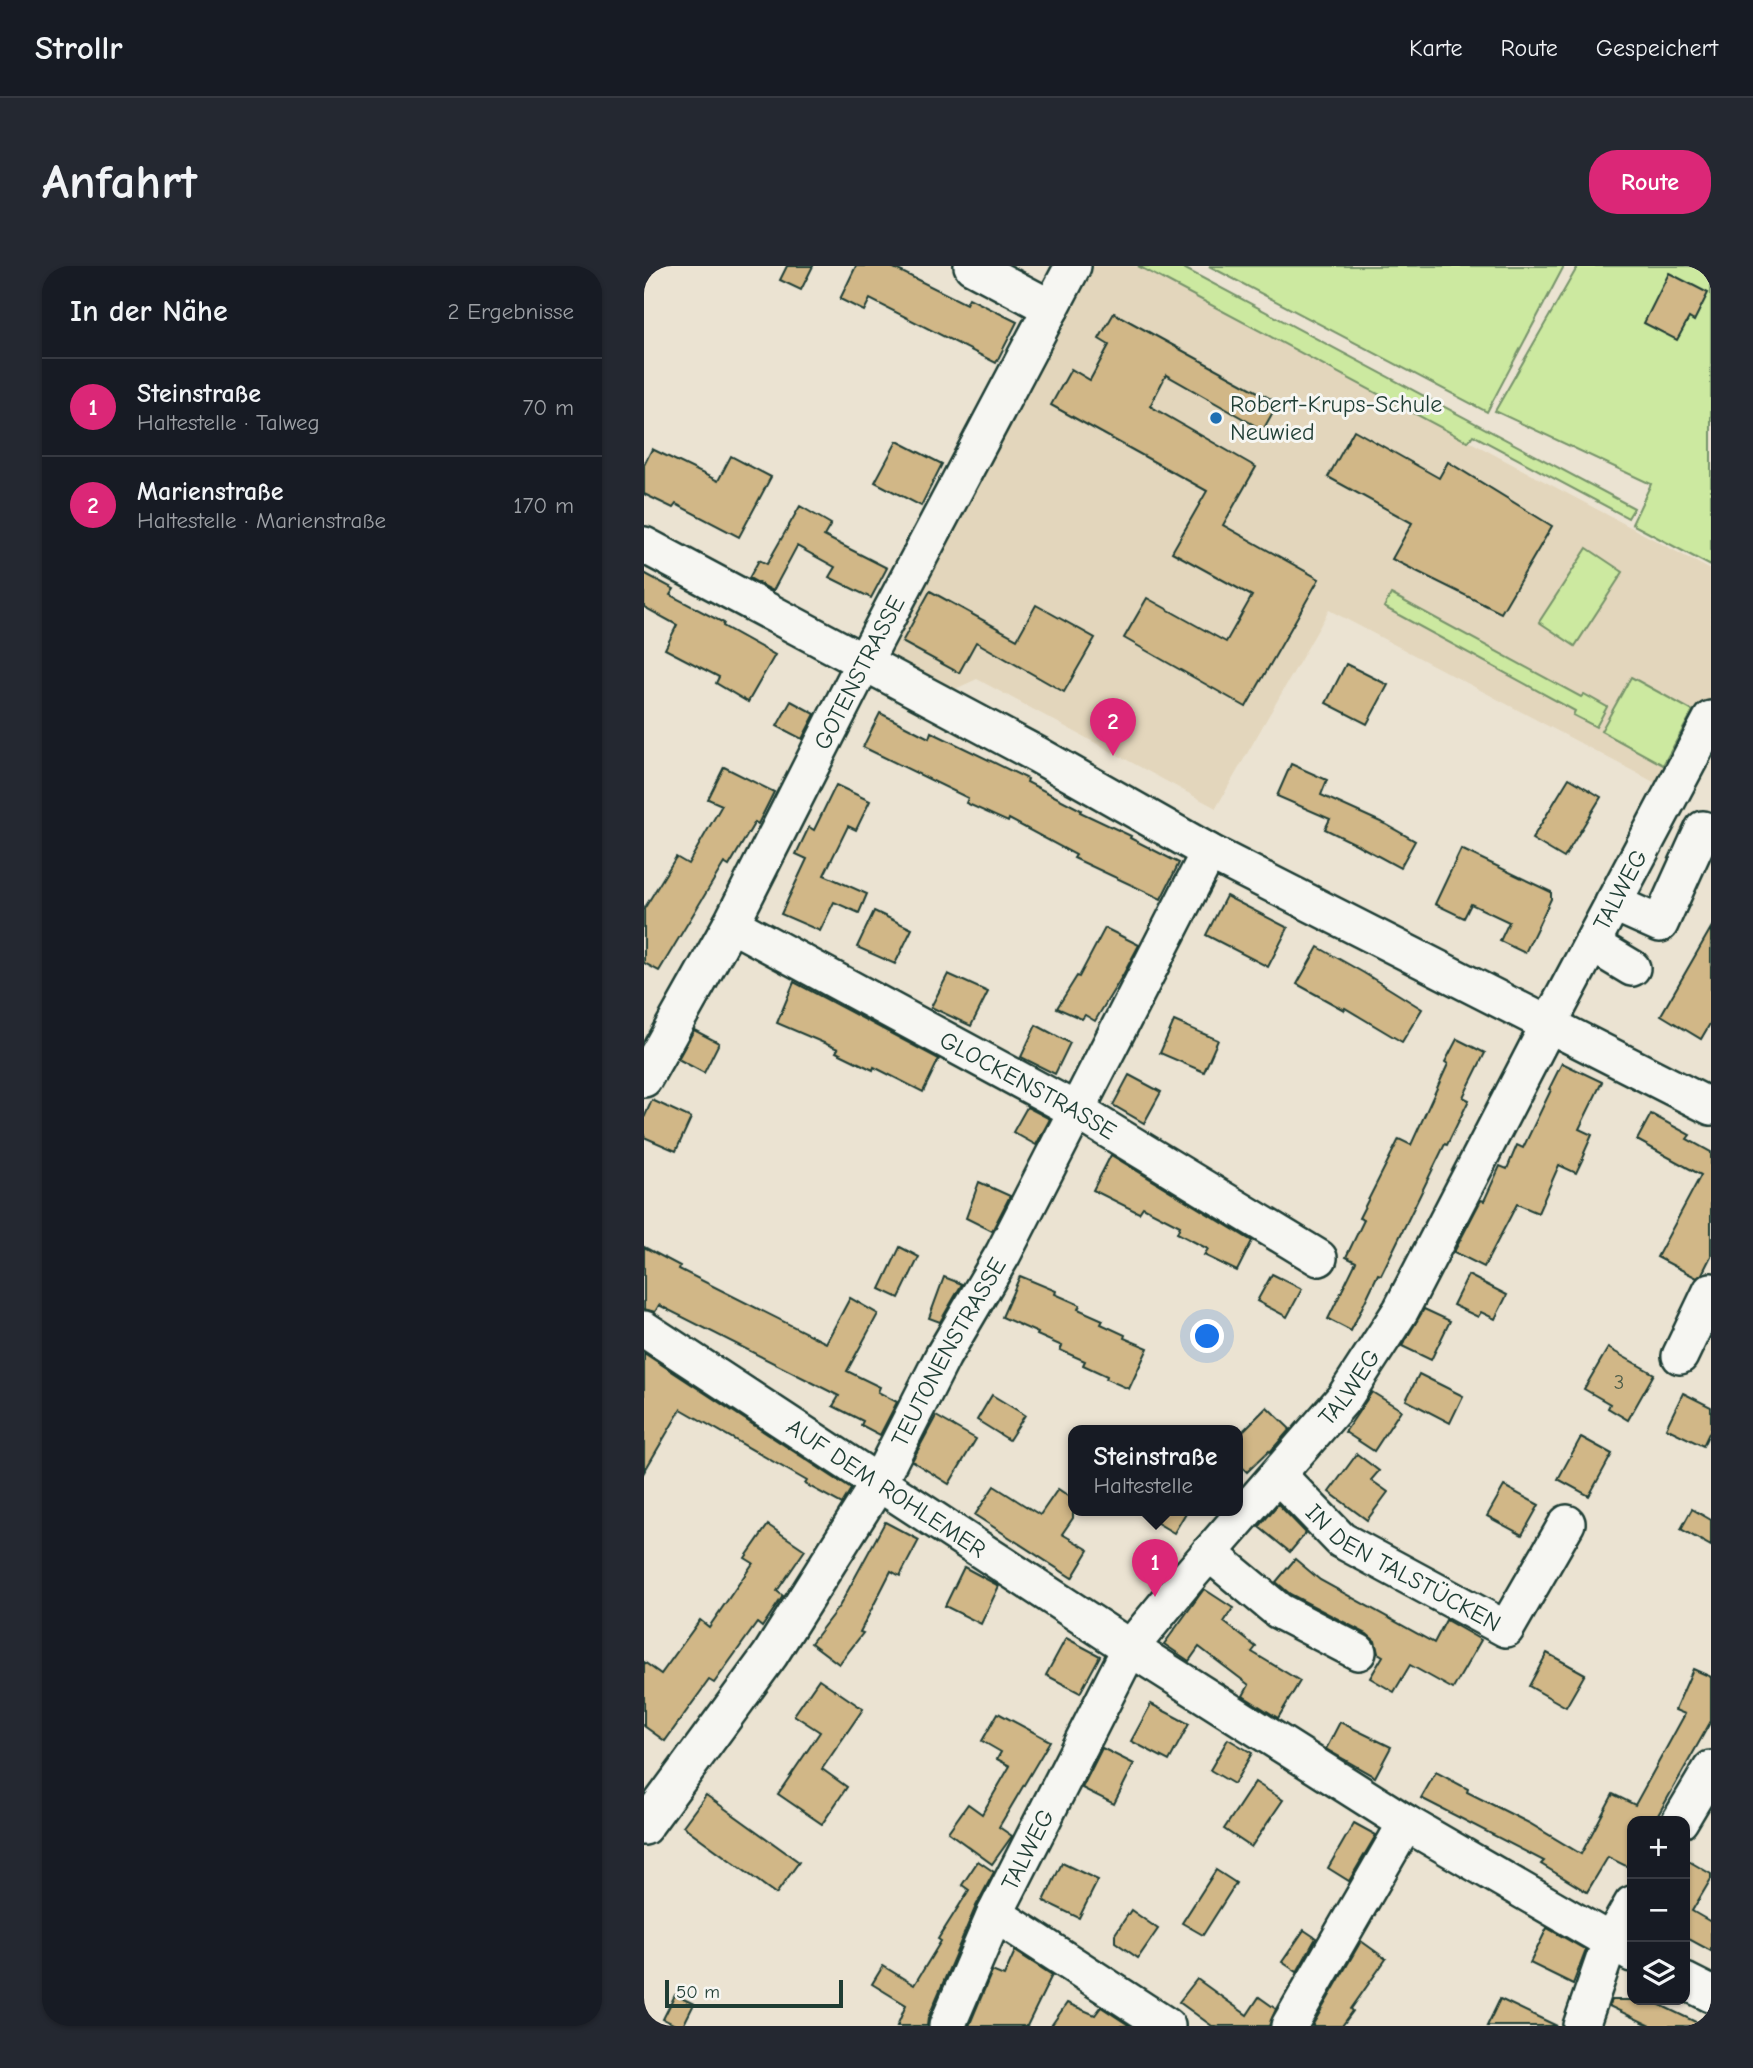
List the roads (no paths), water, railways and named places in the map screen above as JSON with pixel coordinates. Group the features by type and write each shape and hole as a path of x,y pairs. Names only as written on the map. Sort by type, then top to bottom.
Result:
{"street":[{"path":"972,266 1051,308"},
{"name":"GOTENSTRASSE","path":"644,1079 732,924 864,662 1073,266"},
{"path":"644,545 1038,755 1197,845 1711,1107"},
{"name":"TALWEG","path":"1243,1515 1344,1398 1401,1310 1711,719"},
{"path":"1613,903 1660,924 1703,829"},
{"name":"TEUTONENSTRASSE","path":"644,1827 770,1655 879,1482 943,1356 1003,1254 1077,1111 1197,845"},
{"name":"GLOCKENSTRASSE","path":"732,924 1077,1111 1319,1258"},
{"path":"1592,944 1632,968"},
{"path":"1680,1356 1711,1291"},
{"name":"AUF DEM ROHLEMER","path":"644,1329 1130,1648 1406,1823 1621,1948"},
{"name":"IN DEN TALSTÜCKEN","path":"1278,1475 1341,1540 1506,1629 1567,1523"},
{"name":"TALWEG","path":"947,2026 995,1914 1130,1648 1242,1516"},
{"path":"1209,1553 1279,1611 1358,1653"},
{"path":"1683,1816 1711,1769"},
{"path":"1289,2026 1406,1823"},
{"path":"995,1914 1167,2026"},
{"path":"1581,2026 1621,1948 1627,1924"},
{"path":"1690,1984 1711,1994"}],"place":[{"name":"Robert-Krups-Schule Neuwied","path":"1216,418"},
{"name":"Marienstraße","path":"1113,756"},
{"name":"Steinstraße","path":"1155,1597"}]}
